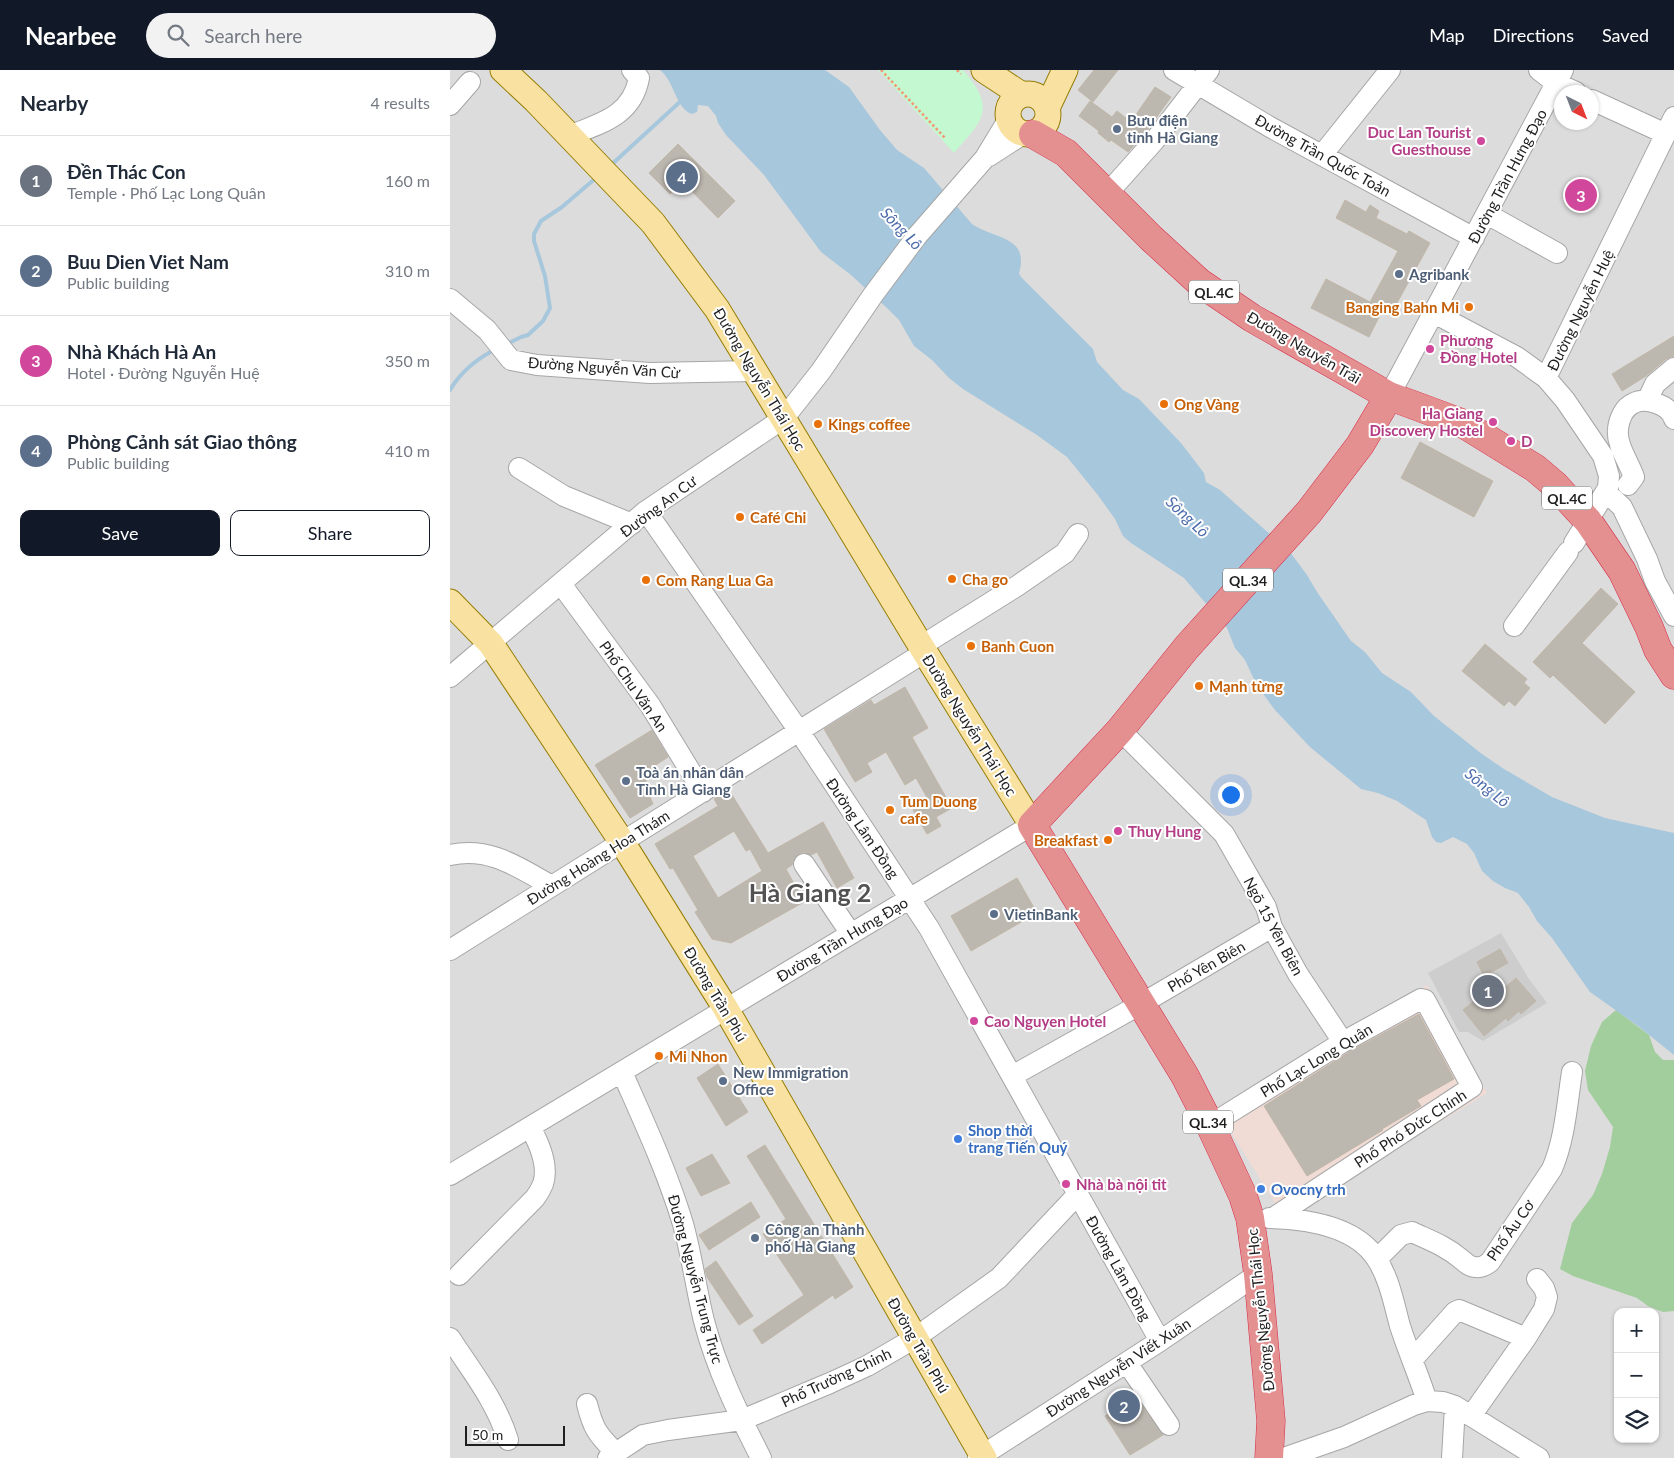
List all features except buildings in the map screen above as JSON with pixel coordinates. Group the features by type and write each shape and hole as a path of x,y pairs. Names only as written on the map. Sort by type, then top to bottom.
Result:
{"highway":[{"name":"Đường Nguyễn Trãi","path":"1028,114 1106,195 1200,282 1252,318 1389,396"},
{"name":"Đường Trần Hưng Đạo","path":"1032,824 1120,730 1187,648 1309,512 1360,445 1389,396"},
{"name":"QL.4C","path":"1389,396 1462,423 1535,468 1555,485 1577,539 1622,571 1658,650 1674,675"},
{"name":"Đường Nguyễn Thái Học","path":"1032,824 1185,1076 1243,1196 1262,1218 1258,1274 1270,1421 1269,1458"}],"main road":[{"name":"Đường Nguyễn Thái Học","path":"503,70 574,140 653,224 718,308 754,371 923,649 1032,824"},
{"path":"1028,114 1058,70"},
{"path":"1028,114 1065,70"},
{"name":"Đường Nguyễn Trãi","path":"977,72 1028,114"},
{"name":"Đường Trần Phú","path":"450,602 491,644 622,842 726,1009 915,1338 981,1457"}],"street":[{"path":"574,140 607,121 627,106 637,86 638,78 632,70"},
{"name":"Đường Trần Quốc Toản","path":"1174,70 1203,77 1322,155 1474,238"},
{"path":"1322,155 1390,70"},
{"path":"1539,70 1559,77"},
{"path":"450,105 476,76"},
{"path":"1106,195 1155,140 1203,77"},
{"name":"Đường Trần Hưng Đạo","path":"1389,396 1559,77"},
{"path":"1599,102 1670,125"},
{"name":"Đường An Cư","path":"450,677 639,517 784,418 821,371 873,295 917,236 985,158 1028,114"},
{"name":"Đường Nguyễn Huệ","path":"1615,488 1603,456 1565,400 1546,378 1670,125"},
{"path":"1487,214 1557,253"},
{"name":"Đường Nguyễn Văn Cừ","path":"450,299 487,330 511,360 537,366 650,373 754,371"},
{"path":"1434,313 1517,357 1546,378"},
{"path":"1648,401 1655,384 1674,368"},
{"path":"1514,626 1615,488 1634,477 1619,441 1618,430 1620,420 1627,408 1635,402 1648,401 1667,409 1674,419"},
{"path":"518,468 564,496 639,517"},
{"path":"1615,488 1655,581 1674,616"},
{"name":"Đường Lâm Đồng","path":"639,517 799,732 929,928 1160,1341"},
{"name":"Đường Hoàng Hoa Thám","path":"450,950 799,732 1065,553 1078,534"},
{"name":"Phố Chu Văn An","path":"561,584 650,705 703,792"},
{"name":"Ngõ 15 Yên Biên","path":"1120,730 1224,834 1266,907 1272,927 1298,974 1343,1042"},
{"name":"Đường Trần Hưng Đạo","path":"450,1175 1032,824"},
{"path":"450,855 466,852 498,858 512,863 552,886"},
{"path":"804,864 851,934"},
{"name":"Phố Yên Biên","path":"1012,1076 1141,1004 1272,927"},
{"name":"Phố Lạc Long Quân","path":"1210,1125 1343,1042 1424,999 1472,1087"},
{"name":"Đường Nguyễn Trung Trực","path":"622,1072 669,1182 683,1226 704,1321 717,1364 731,1399 761,1458"},
{"name":"Phố Âu Cơ","path":"1377,1259 1402,1235 1412,1232 1442,1245 1470,1266 1483,1267 1490,1262 1554,1164 1560,1148 1572,1072"},
{"name":"Phố Phó Đức Chính","path":"1262,1218 1472,1087"},
{"path":"459,1275 535,1198 543,1185 545,1176 543,1160 536,1138 530,1127"},
{"name":"Phố Trường Chinh","path":"611,1455 643,1435 742,1420 866,1366 915,1338 999,1278 1078,1194"},
{"path":"1262,1218 1302,1220 1320,1224 1346,1234 1367,1248 1377,1259 1385,1277 1402,1332 1427,1401"},
{"name":"Đường Nguyễn Viết Xuân","path":"981,1457 1160,1341 1258,1274"},
{"path":"1452,1458 1463,1411 1526,1338 1544,1309 1546,1297 1544,1288 1537,1279"},
{"path":"1413,1359 1455,1312 1459,1310 1526,1338"},
{"path":"450,1338 488,1393 504,1426 508,1440"},
{"path":"1127,1362 1169,1425"},
{"path":"1284,1458 1344,1437 1414,1405 1427,1401 1443,1402 1463,1411 1539,1458"},
{"path":"587,1404 592,1423 611,1455"}],"path":[{"path":"881,70 946,139"},
{"path":"957,70 977,72"}],"shaded area":[{"path":"450,70 1674,70 1674,1458 450,1458"},
{"path":"1501,933 1529,979 1547,1003 1483,1041 1468,1032 1459,1032 1428,973"},
{"path":"1427,985 1487,1093 1290,1214 1275,1203 1216,1108"}],"green space":[{"path":"878,70 963,70 974,83 980,95 983,105 979,123 954,153"},
{"path":"1616,1010 1649,1035 1655,1052 1663,1060 1674,1060 1674,1311 1663,1312 1659,1310 1659,1308 1648,1306 1637,1298 1573,1276 1560,1269 1572,1223 1593,1195 1610,1147 1613,1127 1588,1090 1585,1071 1591,1046 1602,1022"}],"water":[{"name":"Sông Lô","path":"660,70 825,70 849,87 897,150 924,168 972,224 1015,245 1021,261 1019,273 1021,277 1093,349 1097,362 1123,390 1139,399 1181,443 1204,473 1206,482 1220,490 1290,552 1351,641 1365,652 1382,673 1411,692 1434,716 1482,754 1552,797 1605,818 1674,833 1674,1055 1638,1026 1590,992 1518,893 1493,881 1482,871 1474,853 1467,844 1453,837 1441,843 1436,842 1432,837 1426,820 1397,801 1378,793 1361,789 1310,747 1275,710 1256,684 1245,660 1235,648 1227,628 1184,578 1123,536 1115,519 1067,457 1037,435 963,389 914,346 899,320 851,275 821,252 764,175 726,135 716,116 708,106 698,105 697,112 692,114 686,111 678,101 669,81"}],"waterway":[{"path":"610,166 682,100"},
{"path":"507,344 528,335 543,321 550,308 545,276 534,241 534,234 541,221 562,207 597,177"},
{"path":"450,390 469,367 494,350"}],"place":[{"name":"Bưu điện tỉnh Hà Giang","path":"1117,129"},
{"name":"Duc Lan Tourist Guesthouse","path":"1481,141"},
{"name":"Phòng Cảnh sát Giao thông","path":"682,177"},
{"name":"Nhà Khách Hà An","path":"1581,195"},
{"name":"Agribank","path":"1399,274"},
{"name":"Banging Bahn Mi","path":"1469,307"},
{"name":"Phương Đồng Hotel","path":"1430,349"},
{"name":"Ong Vàng","path":"1164,404"},
{"name":"Ha Giang Discovery Hostel","path":"1493,422"},
{"name":"Kings coffee","path":"818,424"},
{"name":"D","path":"1511,441"},
{"name":"Café Chi","path":"740,517"},
{"name":"Cha go","path":"952,579"},
{"name":"Com Rang Lua Ga","path":"646,580"},
{"name":"Banh Cuon","path":"971,646"},
{"name":"Mạnh từng","path":"1199,686"},
{"name":"Toà án nhân dân Tỉnh Hà Giang","path":"626,781"},
{"name":"Tum Duong cafe","path":"890,810"},
{"name":"Thuy Hung","path":"1118,831"},
{"name":"Breakfast","path":"1108,840"},
{"name":"VietinBank","path":"994,914"},
{"name":"Đền Thác Con","path":"1488,991"},
{"name":"Cao Nguyen Hotel","path":"974,1021"},
{"name":"Mi Nhon","path":"659,1056"},
{"name":"New Immigration Office","path":"723,1081"},
{"name":"Shop thời trang Tiến Quý","path":"958,1139"},
{"name":"Nhà bà nội tit","path":"1066,1184"},
{"name":"Ovocny trh","path":"1261,1189"},
{"name":"Công an Thành phố Hà Giang","path":"755,1238"},
{"name":"Buu Dien Viet Nam","path":"1124,1406"}],"district":[{"name":"Hà Giang 2","path":"810,892"}]}
